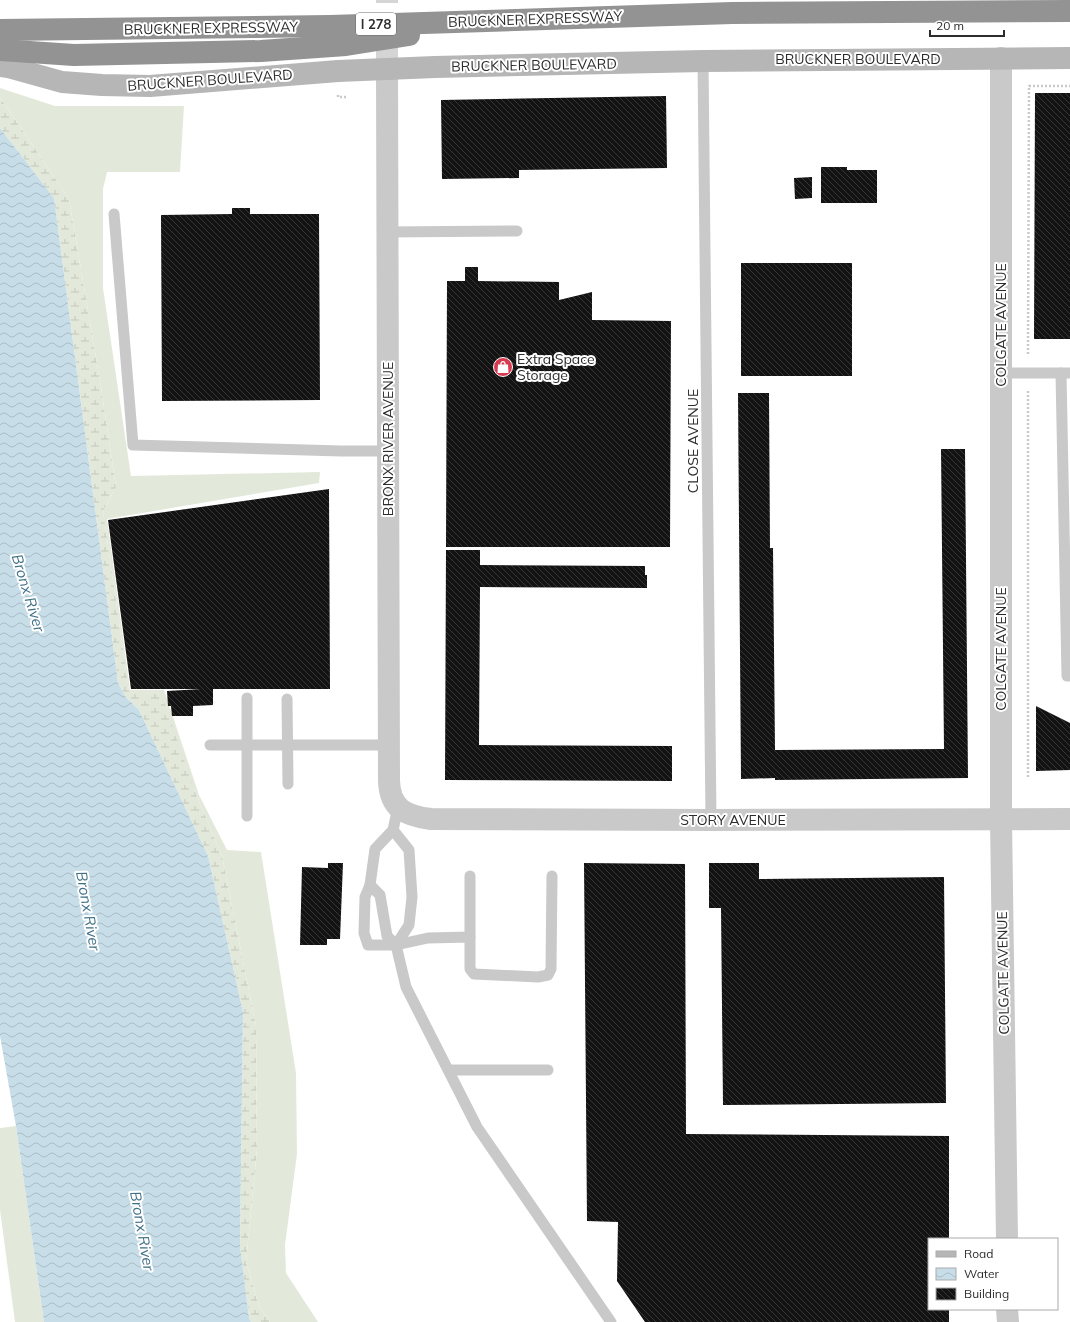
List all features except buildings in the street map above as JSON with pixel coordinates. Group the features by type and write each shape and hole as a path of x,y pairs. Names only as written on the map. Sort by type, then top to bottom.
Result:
{"highway":[{"name":"BRUCKNER EXPRESSWAY","path":"0,30 249,28 732,13 1070,11"},
{"path":"0,50 74,55 250,51 346,45 503,20"}],"main road":[{"name":"BRUCKNER BOULEVARD","path":"0,66 62,82 142,86 338,71 387,69 703,61 1070,58"}],"street":[{"name":"COLGATE AVENUE","path":"1001,58 1001,819 1006,1238"},
{"name":"BRONX RIVER AVENUE","path":"387,69 386,232 389,787 392,798 398,807"},
{"name":"STORY AVENUE","path":"398,807 409,814 431,819 1070,819"},
{"path":"1008,1310 1008,1322"}],"lane":[{"name":"CLOSE AVENUE","path":"703,61 711,820"},
{"path":"114,214 133,445 388,451"},
{"path":"386,232 517,231"},
{"path":"1000,373 1066,373 1067,676 1070,676"},
{"path":"247,698 247,816"},
{"path":"287,699 288,784"},
{"path":"210,745 389,745"},
{"path":"398,807 393,830 375,849 370,885 365,897 364,933 368,945 396,945 428,938 470,937"},
{"path":"393,830 410,850 412,897 409,925 396,945"},
{"path":"470,876 470,969 474,974 538,977 548,975 551,969 552,876"},
{"path":"370,885 380,896 387,936 396,945 406,987 477,1127 611,1322"},
{"path":"449,1070 548,1070"}],"path":[{"path":"1028,779 1029,86 1070,86"},
{"path":"338,97 347,97"}],"green space":[{"path":"0,88 55,106 184,106 180,172 107,172 103,189 103,288 131,476 320,472 319,483 107,519 130,690 164,690 199,795 227,850 261,852 296,1073 297,1154 285,1245 286,1273 318,1322 270,1322 259,1306 246,1262 257,1149 256,1026 222,856 194,789 129,692 103,511 116,487 101,387 69,199 0,97"},
{"path":"0,97 69,199 101,387 116,487 103,511 129,691 161,693 194,789 222,856 256,1026 257,1149 246,1262 259,1306 270,1322 251,1322 249,1318 240,1246 243,1012 208,856 139,710 125,696 118,683 54,198 0,128"},
{"path":"16,1126 44,1322 15,1322 0,1210 0,1128"}],"water":[{"name":"Bronx River","path":"0,128 54,198 118,683 125,696 139,710 208,856 243,1012 240,1246 249,1318 251,1322 44,1322 16,1126 0,1036"}],"tunnel":[{"path":"387,0 387,69"}],"place":[{"name":"Extra Space Storage","path":"503,367"}]}
